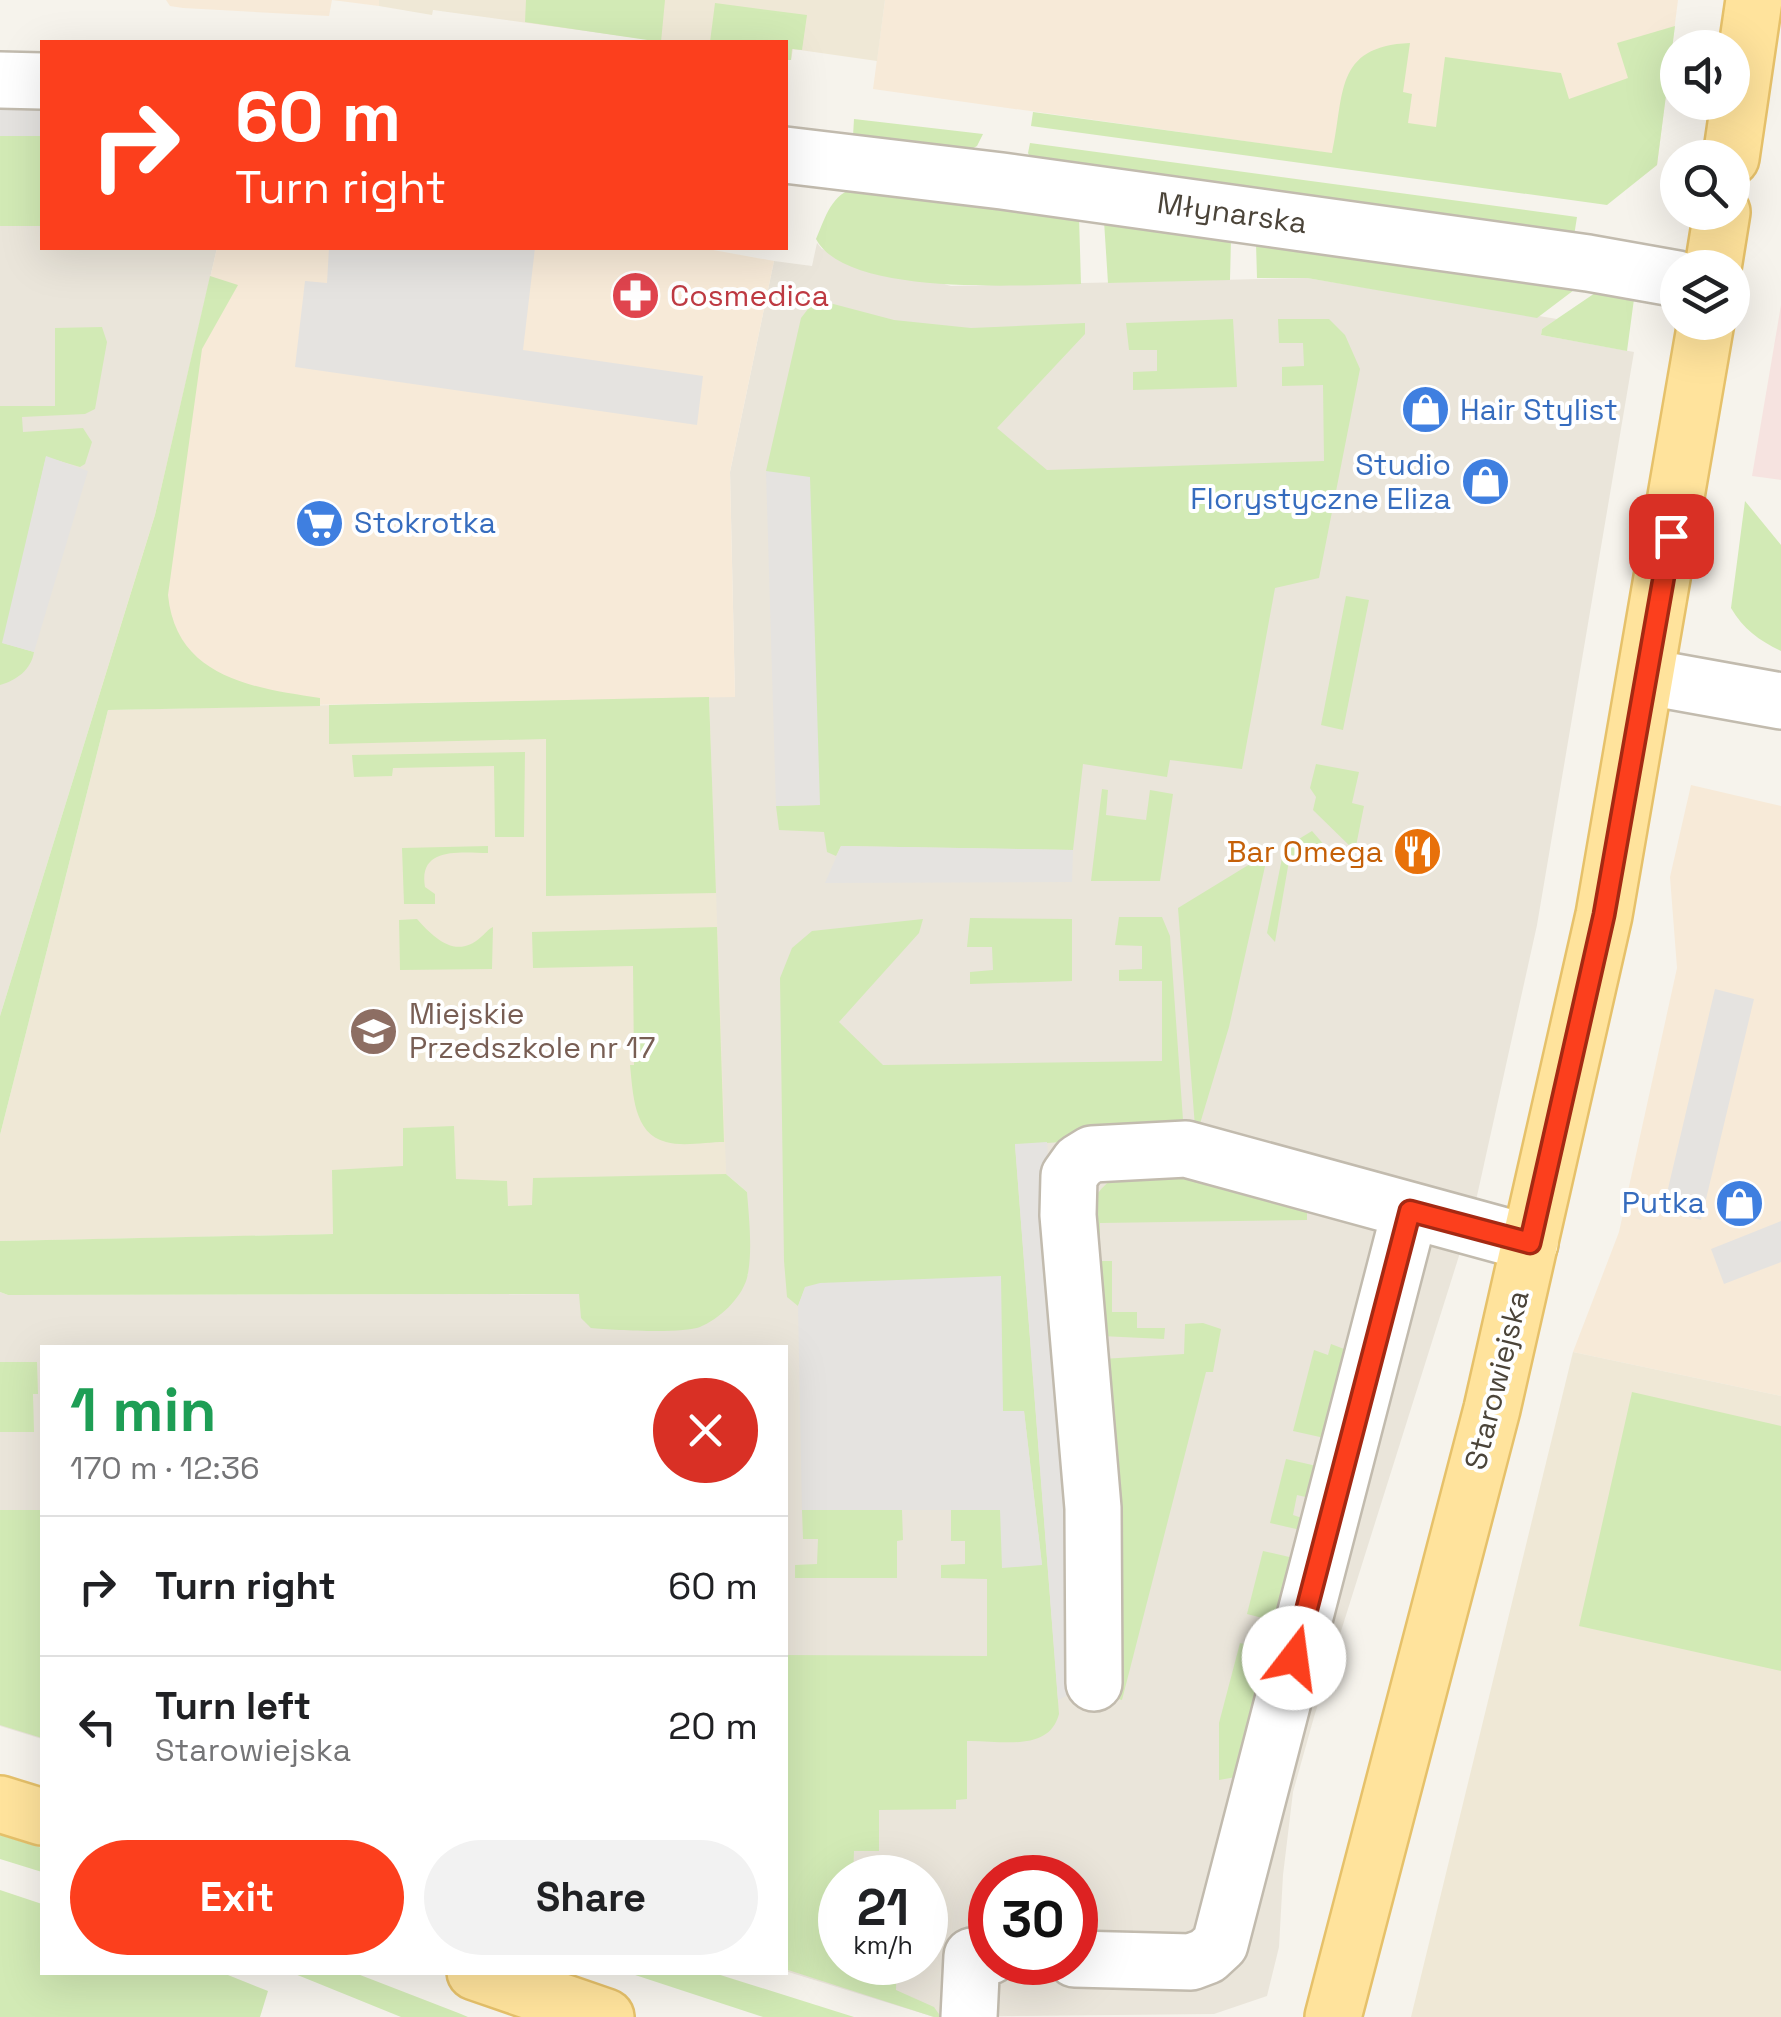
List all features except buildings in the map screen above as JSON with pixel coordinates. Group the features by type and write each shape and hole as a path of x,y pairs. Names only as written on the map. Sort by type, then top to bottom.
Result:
{"main road":[{"path":"1734,140 1754,0"},
{"name":"Starowiejska","path":"1333,2017 1492,1409 1604,915 1703,340"},
{"path":"0,1804 40,1816"},
{"path":"484,1975 606,2017"}],"street":[{"path":"0,80 40,81"},
{"name":"Młynarska","path":"788,154 1100,194 1660,276"},
{"path":"1648,676 1781,701"},
{"path":"1094,1684 1093,1508 1068,1215 1069,1176 1079,1162 1092,1154 1186,1149 1530,1243"},
{"path":"1098,1960 1191,1962 1207,1956 1220,1944 1410,1211"},
{"path":"970,2017 971,1985"}],"shaded area":[{"path":"166,0 332,0 329,16 183,8 170,6"},
{"path":"332,0 379,0 379,6"},
{"path":"379,0 885,0 877,61 793,49 788,60 788,40 651,40 379,6"},
{"path":"885,0 1678,0 1674,30 1660,30 1663,120 1657,165 1620,194 873,89"},
{"path":"0,103 40,104 40,136 0,136"},
{"path":"0,136 40,136 40,250 217,250 155,515 0,1016"},
{"path":"817,243 822,249 951,286 1307,278 1557,319 1542,329 1541,335 1634,352 1537,925 1475,1205 1293,1792 1279,1947 1267,1996 1214,2014 934,2017 830,1985 948,1985 948,1855 818,1855 818,1981 788,1972 788,1345 40,1345 40,1738 0,1726 0,1292 580,1294 748,1275 747,1192 726,1174 724,1156 709,697 735,696 730,472 774,261 812,266"},
{"path":"217,250 713,250 774,261 730,472 735,697 95,709 155,515"},
{"path":"329,250 535,250 523,350 703,376 697,425 295,367 305,281 327,283"},
{"path":"1781,305 1781,480 1752,476"},
{"path":"46,456 88,471 34,652 2,643"},
{"path":"766,471 810,477 820,805 776,806"},
{"name":"Miejskie Przedszkole nr 17","path":"709,697 728,1226 0,1241 0,1135 108,710"},
{"path":"1691,785 1781,806 1781,1396 1573,1352 1619,1232 1677,968 1670,877"},
{"path":"841,846 1073,850 1072,882 825,883"},
{"path":"1715,989 1754,999 1701,1220 1663,1210"},
{"path":"1047,1142 1085,1687 1058,1700 1015,1144"},
{"path":"1781,1221 1781,1262 1724,1284 1711,1249"},
{"path":"1001,1276 1003,1411 1024,1411 1042,1565 1002,1568 1000,1510 802,1510 798,1306 805,1287 820,1283"},
{"path":"1573,1352 1781,1396 1781,2017 1411,2017"}],"green space":[{"path":"526,0 665,0 661,40 525,22"},
{"path":"715,3 807,15 802,50 792,49 791,60 788,40 710,40"},
{"path":"1660,30 1663,120 1657,165 1607,205 1031,126 1033,112 1332,153 1347,78 1367,53 1385,46 1410,43 1403,92 1412,94 1408,123 1436,127 1445,57 1561,73 1569,99 1628,78 1617,43"},
{"path":"854,119 983,134 977,146 968,151 853,136"},
{"path":"0,136 40,136 40,226 0,226"},
{"path":"1030,143 1577,217 1574,236 1031,159"},
{"path":"857,187 1079,217 1081,284 938,284 862,271 834,258 816,239 835,200"},
{"path":"1104,221 1231,239 1230,280 1108,283"},
{"path":"1256,243 1578,287 1537,318 1307,278 1257,278"},
{"path":"210,276 238,285 202,349 168,595 174,623 202,661 222,674 244,683 320,698 320,706 108,710 0,1135 0,1016 155,515"},
{"path":"1598,291 1634,299 1627,351 1541,335 1542,329"},
{"path":"822,301 894,320 971,328 1085,323 1085,334 997,428 1047,470 1324,461 1323,385 1282,386 1282,367 1304,366 1303,343 1279,343 1278,319 1329,319 1345,335 1360,369 1319,578 1275,588 1242,769 1170,760 1167,777 1083,764 1073,850 841,846 836,856 827,852 824,832 779,830 776,806 819,805 766,471 801,318"},
{"path":"1233,319 1237,387 1133,390 1133,372 1157,371 1157,350 1129,350 1126,323"},
{"path":"102,327 107,342 95,409 85,414 22,417 23,432 83,428 92,442 85,464 80,467 46,457 3,643 34,652 22,673 0,685 0,406 55,406 55,328"},
{"path":"1745,501 1781,545 1781,651 1753,634 1731,608"},
{"path":"1346,596 1369,600 1343,730 1321,725"},
{"path":"709,697 716,893 546,896 546,739 329,744 329,705"},
{"path":"525,752 524,837 495,837 494,766 393,768 392,776 354,777 352,755"},
{"path":"1316,764 1359,772 1352,803 1364,806 1355,851 1313,810 1316,797 1310,788"},
{"path":"1102,789 1108,790 1106,815 1146,820 1150,790 1173,794 1160,881 1091,881"},
{"path":"1312,831 1340,863 1290,855 1275,942 1267,933 1284,848"},
{"path":"488,846 488,853 454,853 435,858 428,864 425,887 435,894 435,904 404,904 402,848"},
{"path":"1268,853 1229,1027 1199,1127 1195,1127 1178,908"},
{"path":"1119,917 1162,917 1170,936 1184,1134 1015,1145 1059,1714 1045,1735 1034,1739 967,1741 967,1799 956,1800 956,1809 879,1810 879,1851 818,1855 818,1980 788,1970 788,1655 987,1656 987,1579 941,1578 941,1565 965,1564 965,1541 951,1541 951,1509 1001,1510 1042,1565 1024,1411 1003,1412 805,1288 798,1306 787,1297 780,978 792,948 812,931 923,919 919,933 839,1022 883,1065 1162,1061 1162,981 1119,981 1119,970 1142,969 1142,946 1115,945"},
{"path":"970,918 1072,919 1072,981 970,984 970,972 993,970 992,947 967,947"},
{"path":"417,919 446,944 463,947 493,927 492,969 400,970 399,920"},
{"path":"717,927 724,1142 666,1142 647,1130 634,1099 630,1065 634,1065 633,966 533,968 532,932"},
{"path":"454,1126 456,1179 507,1181 508,1206 532,1205 533,1178 726,1174 747,1192 750,1258 740,1293 722,1314 700,1327 663,1331 591,1328 581,1318 579,1294 0,1292 0,1241 333,1234 332,1170 403,1166 403,1128"},
{"path":"1181,1166 1307,1199 1307,1220 1100,1223 1100,1261 1112,1261 1112,1312 1137,1312 1137,1328 1165,1328 1164,1339 1101,1336 1093,1200 1121,1174"},
{"path":"1203,1323 1221,1329 1213,1372 1206,1372 1122,1700 1115,1698 1102,1359 1184,1354 1185,1324"},
{"path":"1331,1344 1352,1352 1329,1439 1293,1431 1314,1350 1328,1355"},
{"path":"0,1362 37,1362 34,1432 0,1432"},
{"path":"1632,1392 1781,1426 1781,1671 1579,1626"},
{"path":"1286,1459 1321,1467 1314,1499 1297,1495 1293,1515 1308,1520 1305,1531 1270,1523"},
{"path":"0,1510 40,1510 40,1737 0,1725"},
{"path":"802,1510 902,1510 903,1540 897,1541 897,1578 795,1578 795,1565 817,1564 818,1539 803,1539"},
{"path":"1263,1551 1298,1559 1282,1623 1247,1614"},
{"path":"1240,1643 1276,1652 1270,1672 1253,1668 1251,1681 1267,1685 1236,1777 1219,1780 1219,1723"},
{"path":"0,1835 40,1847 40,1871 0,1859"},
{"path":"0,1890 40,1903 40,1975 228,1975 268,1991 260,2017 0,2017"},
{"path":"297,1975 360,1975 468,2017 401,2017"},
{"path":"635,1975 720,1975 854,2017 763,2017"},
{"path":"835,1985 896,1985 896,1990 934,2007 941,2017"}],"place":[{"name":"Cosmedica","path":"635,296"},
{"name":"Hair Stylist","path":"1425,410"},
{"name":"Studio Florystyczne Eliza","path":"1486,482"},
{"name":"Stokrotka","path":"319,523"},
{"name":"Bar Omega","path":"1418,852"},
{"name":"Miejskie Przedszkole nr 17","path":"374,1031"},
{"name":"Putka","path":"1740,1203"}],"route":[{"path":"1294,1658 1410,1211 1530,1243 1604,915 1671,536"}]}
